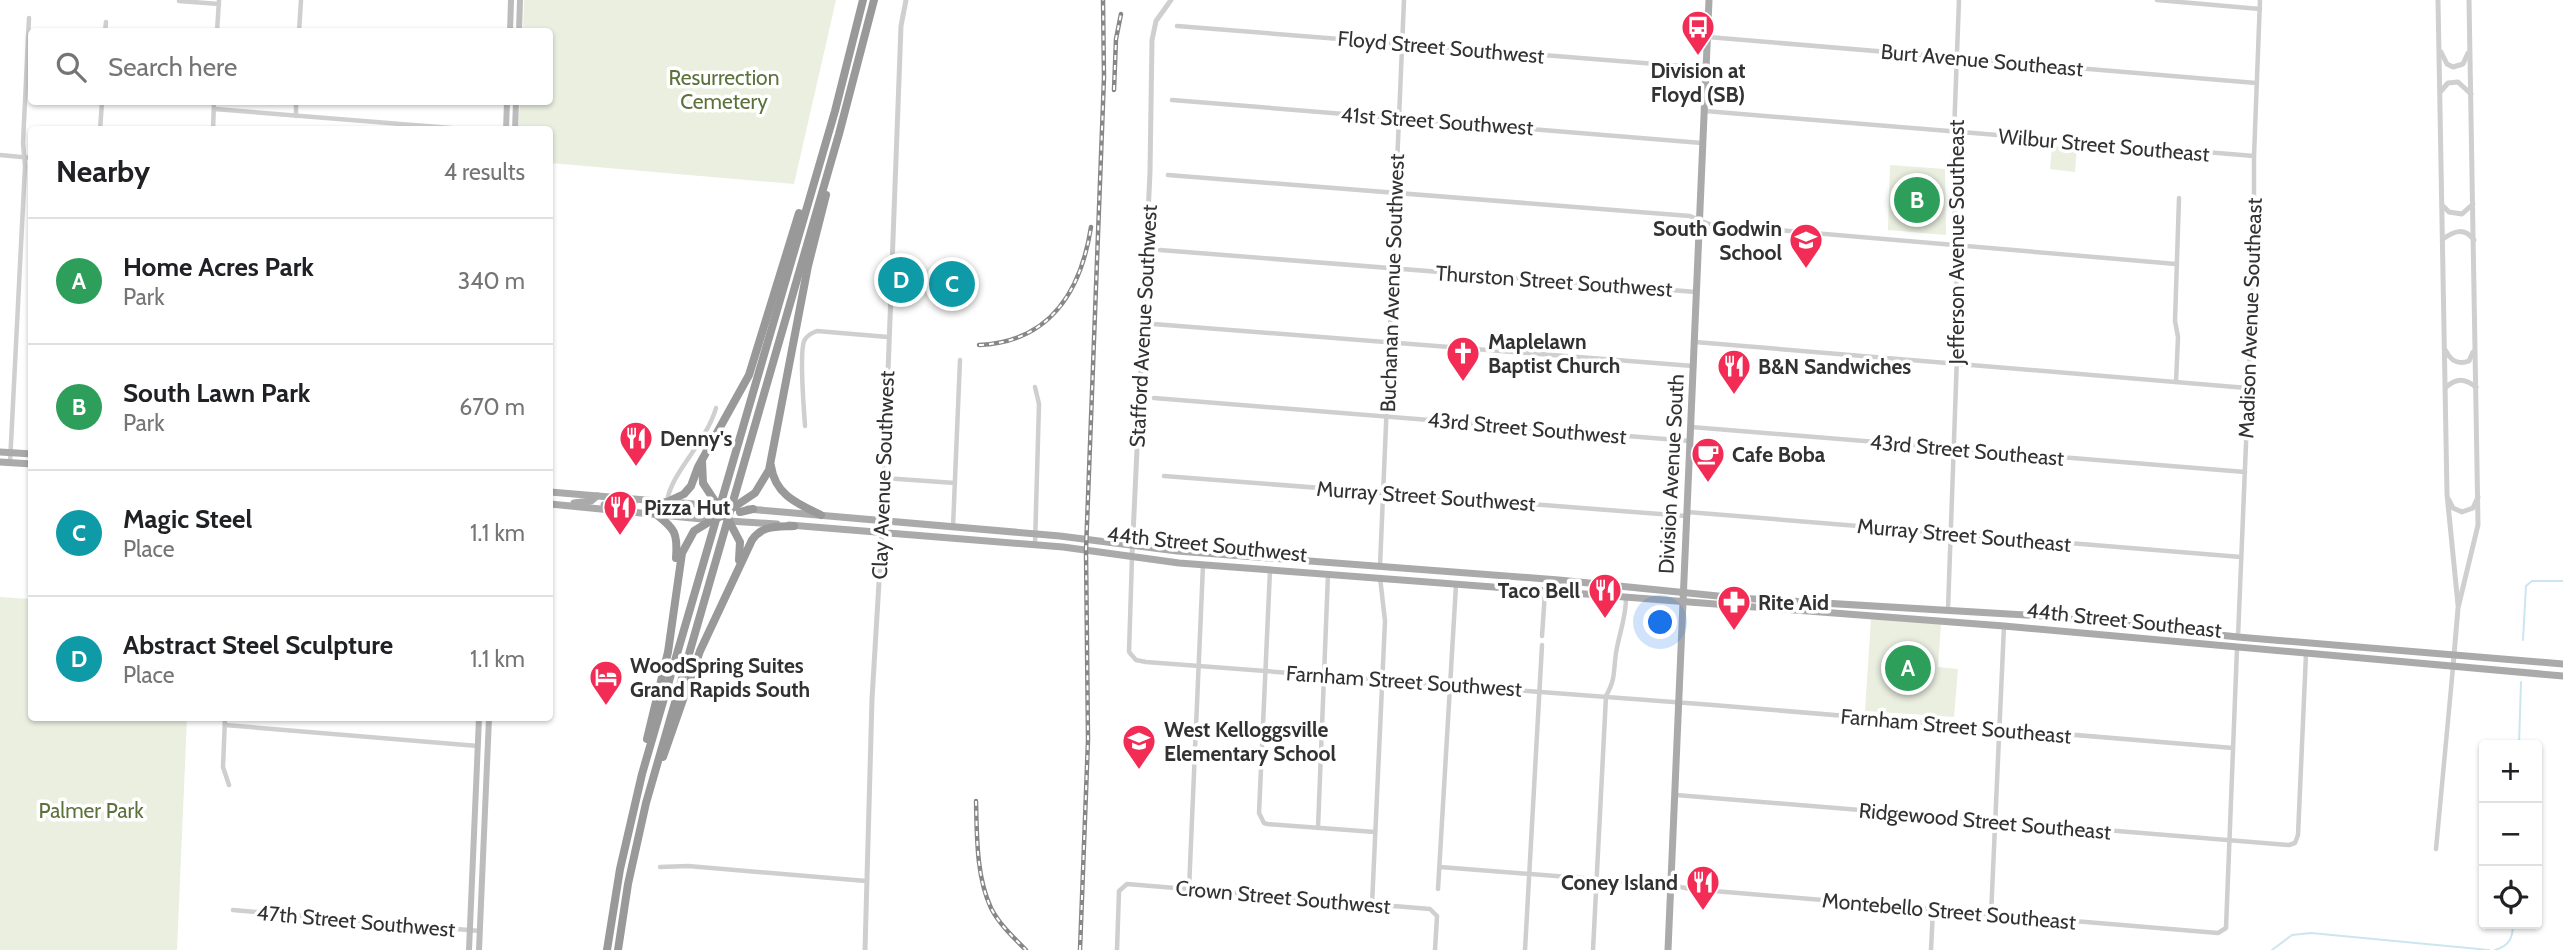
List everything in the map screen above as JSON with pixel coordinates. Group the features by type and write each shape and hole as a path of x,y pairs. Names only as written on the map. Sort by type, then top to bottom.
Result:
{"highway":[{"path":"627,834 863,0"},
{"path":"618,950 628,884 646,803 839,134 874,0"},
{"path":"675,588 684,546 694,531 707,521 728,512 763,484 773,451 808,267 839,134"},
{"path":"668,501 687,492 749,375 790,241 817,170"},
{"path":"773,451 772,473 780,489 793,502 821,516"},
{"path":"702,460 703,483 728,512 740,542 741,552 732,581"},
{"path":"728,512 753,509"},
{"path":"607,950 627,834 668,652 675,588 676,536 672,527 656,514"},
{"path":"646,803 700,650 757,533 771,527 794,526"}],"main road":[{"path":"510,28 511,0"},
{"path":"519,28 520,0"},
{"name":"Division Avenue South","path":"1668,950 1709,0"},
{"path":"506,126 507,105"},
{"path":"515,126 516,105"},
{"path":"0,452 28,454"},
{"path":"0,462 28,464"},
{"name":"44th Street Southwest","path":"553,492 668,501 794,526 1035,545 1203,565 1682,601"},
{"path":"567,506 591,501 597,496"},
{"path":"596,508 640,499"},
{"path":"553,504 707,521"},
{"name":"44th Street Southwest","path":"753,509 1035,533 1177,551 1501,575 1683,592"},
{"path":"1294,571 1297,565 1320,562"},
{"path":"1486,586 1495,583 1501,575"},
{"path":"1515,588 1524,577"},
{"path":"1545,591 1555,586 1559,580"},
{"name":"44th Street Southeast","path":"1683,592 1738,598 1993,613 2563,664"},
{"name":"44th Street Southeast","path":"1682,601 2004,625 2563,676"},
{"path":"1982,624 1991,619 1993,613"},
{"path":"2004,625 2010,617 2017,615"},
{"path":"2223,647 2232,645 2238,637"},
{"path":"2306,654 2311,648 2321,644"},
{"path":"2353,658 2357,651 2365,648"},
{"path":"2513,672 2523,668 2526,661"},
{"path":"2539,674 2542,667 2551,663"},
{"path":"469,950 480,721"},
{"path":"479,950 489,721"},
{"path":"475,813 482,815 484,835"}],"street":[{"path":"299,28 301,0"},
{"name":"Clay Avenue Southwest","path":"865,950 872,699 883,521 901,26 906,0"},
{"name":"Stafford Avenue Southwest","path":"1131,656 1132,545 1149,183 1152,40 1156,20 1171,0"},
{"name":"Buchanan Avenue Southwest","path":"1380,566 1404,0"},
{"name":"Jefferson Avenue Southeast","path":"1948,610 1958,328 1954,133 1959,0"},
{"path":"2158,0 2260,9"},
{"name":"Madison Avenue Southeast","path":"2238,637 2254,250 2253,156 2260,0"},
{"path":"2438,0 2447,494 2458,608"},
{"path":"2436,849 2458,608 2478,525 2469,0"},
{"path":"179,1 219,2 217,28"},
{"path":"29,18 29,28"},
{"path":"105,28 106,22"},
{"name":"Floyd Street Southwest","path":"1177,26 1706,68"},
{"name":"Burt Avenue Southeast","path":"1707,37 2256,83"},
{"path":"2439,46 2446,64 2453,67 2465,61 2470,45"},
{"path":"10,463 28,46"},
{"path":"2440,96 2445,85 2453,82 2464,85 2471,94"},
{"name":"41st Street Southwest","path":"1172,100 1702,143"},
{"path":"100,126 102,105"},
{"path":"213,126 214,105"},
{"path":"296,105 296,116"},
{"path":"214,109 425,126"},
{"name":"Wilbur Street Southeast","path":"1704,111 2253,156"},
{"path":"0,155 28,158"},
{"path":"1168,175 1690,216 1699,221 1721,225 2176,264"},
{"path":"2176,382 2179,198"},
{"path":"2442,205 2449,212 2462,214 2474,203"},
{"path":"2443,239 2458,231 2466,233 2474,240"},
{"name":"Thurston Street Southwest","path":"1160,250 1696,292"},
{"path":"1153,324 1693,366"},
{"path":"806,426 802,383 804,341 810,333 817,331 888,337"},
{"path":"1694,342 2247,388"},
{"path":"2444,348 2454,362 2465,362 2472,358 2476,342"},
{"path":"953,527 960,360"},
{"path":"2445,388 2458,380 2469,382 2476,387"},
{"path":"1035,387 1039,404 1035,545"},
{"name":"43rd Street Southwest","path":"1154,398 1690,442"},
{"path":"668,501 670,487 702,441 716,408"},
{"name":"43rd Street Southeast","path":"1690,427 2245,472"},
{"name":"Murray Street Southwest","path":"1164,476 1687,514"},
{"path":"884,478 955,483"},
{"path":"2447,494 2453,508 2462,512 2473,508 2479,495"},
{"name":"Murray Street Southeast","path":"1687,514 2241,558"},
{"path":"1189,889 1203,565"},
{"path":"1270,569 1259,806 1261,819 1267,824 1375,832"},
{"path":"1318,828 1328,573"},
{"path":"2455,581 2467,576"},
{"path":"1372,905 1385,621 1380,577"},
{"path":"1438,889 1457,584"},
{"path":"1542,636 1545,591"},
{"path":"1593,950 1606,696 1614,682 1616,652 1623,629 1626,597"},
{"path":"1991,915 2004,625"},
{"path":"1525,950 1542,645"},
{"path":"2230,840 2237,648"},
{"name":"Ridgewood Street Southeast","path":"1675,795 2289,845 2295,843 2298,835 2306,654"},
{"name":"Farnham Street Southwest","path":"1131,656 1146,662 1679,702"},
{"name":"Farnham Street Southeast","path":"1679,702 2233,748"},
{"path":"225,721 223,767 229,785"},
{"path":"225,725 479,746"},
{"name":"Montebello Street Southeast","path":"1440,867 2218,933 2226,928 2230,840"},
{"path":"660,867 688,866 866,881"},
{"name":"Crown Street Southwest","path":"1117,950 1119,891 1127,884 1426,908 1437,916 1435,950"},
{"path":"1931,950 1933,909"},
{"name":"47th Street Southwest","path":"233,910 480,931"}],"green space":[{"name":"Resurrection Cemetery","path":"524,0 836,0 794,184 553,163 553,126 518,126 520,105 553,105 553,28 523,28"},
{"path":"2052,146 2077,148 2075,172 2050,169"},
{"path":"1890,165 1945,169 1946,235 1888,230"},
{"name":"Palmer Park","path":"0,597 28,599 28,721 187,721 177,950 0,950"},
{"path":"1871,619 1941,624 1938,667 1958,669 1954,717 1865,711"}],"waterway":[{"path":"2523,640 2526,586 2532,581 2563,581"},
{"path":"2519,740 2521,682"},
{"path":"2495,950 2509,941 2512,929"},
{"path":"2272,950 2292,935 2311,933 2489,950"}],"railway":[{"path":"1080,950 1088,740 1086,550 1104,77 1103,0"},
{"path":"1114,90 1116,39 1121,14"},
{"path":"979,345 1004,342 1025,334 1043,323 1058,309 1079,272 1091,227"},
{"path":"976,801 978,855 986,896 998,919 1026,950"}],"place":[{"name":"Division at Floyd (SB)","path":"1698,57"},
{"name":"South Lawn Park","path":"1917,200"},
{"name":"South Godwin School","path":"1806,270"},
{"name":"Abstract Steel Sculpture","path":"901,280"},
{"name":"Magic Steel","path":"952,284"},
{"name":"Maplelawn Baptist Church","path":"1463,383"},
{"name":"B&N Sandwiches","path":"1734,396"},
{"name":"Denny's","path":"636,468"},
{"name":"Cafe Boba","path":"1708,484"},
{"name":"Pizza Hut","path":"620,537"},
{"name":"Taco Bell","path":"1605,620"},
{"name":"Rite Aid","path":"1734,632"},
{"name":"Home Acres Park","path":"1908,668"},
{"name":"WoodSpring Suites Grand Rapids South","path":"606,707"},
{"name":"West Kelloggsville Elementary School","path":"1139,771"},
{"name":"Coney Island","path":"1703,912"}]}
